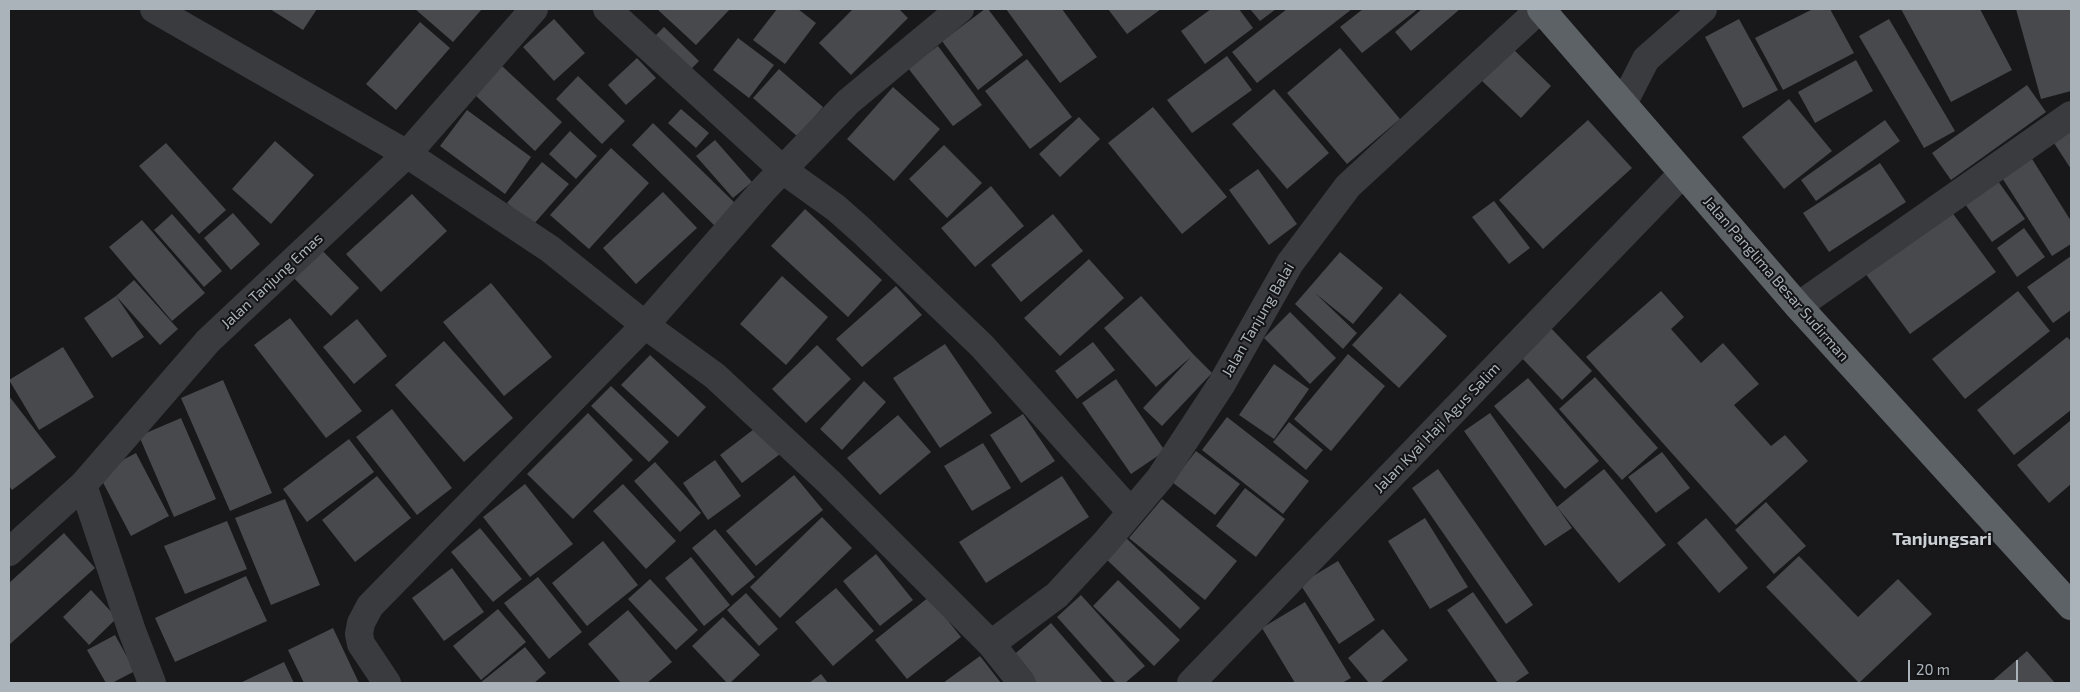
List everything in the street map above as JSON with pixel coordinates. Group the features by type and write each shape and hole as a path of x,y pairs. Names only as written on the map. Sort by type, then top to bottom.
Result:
{"highway":[{"name":"Jalan Panglima Besar Sudirman","path":"1540,9 1798,306 2071,606"}],"street":[{"path":"154,9 407,154 550,249 645,325 715,376 829,482 991,644 1022,683"},
{"name":"Jalan Tanjung Emas","path":"9,552 83,485 208,342 407,154 534,9"},
{"path":"607,9 783,170 836,208 862,230 982,346 1131,512"},
{"path":"386,683 361,644 359,634 361,623 370,606 645,325 783,170 848,102 960,9"},
{"name":"Jalan Tanjung Balai","path":"991,644 1056,595 1105,543 1160,478 1221,386 1290,263 1348,186 1540,9"},
{"path":"1622,104 1646,59 1703,9"},
{"path":"1798,306 2071,115"},
{"name":"Jalan Kyai Haji Agus Salim","path":"1191,683 1683,173"},
{"path":"83,485 132,632 152,683"}],"building":[{"path":"270,9 317,9 303,30"},
{"path":"415,9 482,9 453,42"},
{"path":"657,9 730,9 696,45"},
{"path":"777,9 798,9 816,23 785,64 753,40"},
{"path":"853,9 899,9 908,18 851,75 819,43"},
{"path":"985,9 988,9 1023,55 978,90 942,41"},
{"path":"1006,9 1062,9 1097,57 1060,83"},
{"path":"1108,9 1161,9 1127,34"},
{"path":"1211,9 1239,9 1253,28 1205,64 1181,31"},
{"path":"1250,9 1276,9 1260,21"},
{"path":"1287,9 1352,9 1257,83 1232,52"},
{"path":"1363,9 1418,9 1362,53 1340,27"},
{"path":"1422,9 1460,9 1411,51 1395,32"},
{"path":"1813,9 1830,9 1854,53 1783,90 1755,38"},
{"path":"1901,9 1980,9 2012,70 1951,102"},
{"path":"2016,9 2071,9 2071,91 2041,99"},
{"path":"554,19 585,53 554,81 523,47"},
{"path":"1739,19 1778,90 1743,108 1705,37"},
{"path":"1889,19 1955,131 1924,148 1859,36"},
{"path":"420,22 450,48 396,110 366,84"},
{"path":"664,27 699,61 684,76 649,42"},
{"path":"738,38 774,65 749,98 713,70"},
{"path":"938,46 982,105 953,126 908,68"},
{"path":"1340,48 1400,119 1347,164 1287,93"},
{"path":"1512,48 1551,86 1521,118 1481,80"},
{"path":"1227,56 1252,90 1192,133 1167,100"},
{"path":"637,58 656,78 626,105 608,85"},
{"path":"1027,59 1072,117 1030,149 985,91"},
{"path":"1856,60 1873,91 1815,123 1798,92"},
{"path":"502,66 562,122 535,151 475,95"},
{"path":"779,69 823,107 798,137 753,98"},
{"path":"578,76 625,121 602,144 556,99"},
{"path":"2027,85 2046,112 1951,180 1932,153"},
{"path":"893,87 940,129 894,181 847,139"},
{"path":"1274,89 1329,153 1287,189 1232,124"},
{"path":"1789,99 1832,151 1784,189 1742,137"},
{"path":"1153,107 1227,197 1182,234 1108,143"},
{"path":"681,109 709,133 696,148 668,123"},
{"path":"467,110 531,157 505,194 440,146"},
{"path":"1079,117 1100,139 1060,177 1039,154"},
{"path":"1588,120 1632,168 1543,249 1499,200"},
{"path":"1885,120 1900,141 1816,201 1801,180"},
{"path":"653,123 736,204 715,226 632,145"},
{"path":"570,131 597,156 576,179 549,154"},
{"path":"2071,131 2071,169 2054,143"},
{"path":"715,140 752,182 733,198 696,156"},
{"path":"275,141 314,175 271,224 232,189"},
{"path":"166,143 226,210 199,234 139,166"},
{"path":"944,145 982,183 947,218 909,179"},
{"path":"611,148 649,183 589,249 550,215"},
{"path":"2029,154 2071,221 2071,244 2052,256 1999,173"},
{"path":"542,162 569,184 533,225 507,203"},
{"path":"1880,163 1906,202 1829,252 1803,213"},
{"path":"1258,169 1297,224 1269,245 1229,190"},
{"path":"1998,181 2025,219 1992,242 1965,204"},
{"path":"991,186 1024,226 975,267 941,228"},
{"path":"663,192 697,228 636,284 603,248"},
{"path":"412,194 447,231 381,292 346,254"},
{"path":"1494,201 1530,248 1509,264 1472,217"},
{"path":"805,209 882,280 848,317 771,246"},
{"path":"1951,211 1996,272 1910,334 1865,273"},
{"path":"233,213 260,244 231,270 204,238"},
{"path":"172,214 222,271 204,287 154,230"},
{"path":"1053,214 1083,251 1021,302 991,265"},
{"path":"142,220 205,293 172,321 109,247"},
{"path":"2024,228 2045,257 2017,277 1997,248"},
{"path":"315,243 359,288 331,316 287,271"},
{"path":"1340,252 1383,288 1353,324 1315,293 1357,333 1343,349 1295,304"},
{"path":"2071,256 2071,310 2053,323 2027,287"},
{"path":"1089,259 1124,298 1060,356 1024,318"},
{"path":"782,276 828,317 786,365 740,324"},
{"path":"134,280 178,329 160,345 116,296"},
{"path":"491,283 552,357 504,396 443,322"},
{"path":"896,286 922,315 862,367 836,339"},
{"path":"1661,291 1684,317 1671,329 1701,363 1723,343 1759,384 1734,405 1771,446 1785,435 1808,461 1736,525 1586,357"},
{"path":"2018,291 2050,331 1965,399 1932,359"},
{"path":"1400,293 1447,336 1399,388 1352,345"},
{"path":"116,296 144,337 112,358 84,318"},
{"path":"1141,296 1212,373 1162,426 1143,408 1191,357 1156,387 1104,328"},
{"path":"1290,312 1336,358 1310,384 1264,338"},
{"path":"290,318 362,411 326,438 254,345"},
{"path":"357,319 387,356 354,384 323,347"},
{"path":"1549,326 1592,371 1562,400 1519,355"},
{"path":"2067,337 2071,341 2071,410 2014,455 1977,410"},
{"path":"444,341 513,418 464,462 395,385"},
{"path":"1093,342 1115,370 1077,399 1055,371"},
{"path":"945,344 992,413 940,448 893,378"},
{"path":"817,345 851,379 806,423 772,389"},
{"path":"63,347 94,397 39,430 9,380"},
{"path":"1348,354 1385,386 1331,451 1294,419"},
{"path":"650,355 706,407 678,437 621,385"},
{"path":"1274,364 1309,389 1274,439 1239,415"},
{"path":"1595,377 1658,448 1622,480 1559,409"},
{"path":"1528,378 1599,461 1565,489 1494,406"},
{"path":"1116,379 1165,451 1131,474 1082,403"},
{"path":"223,380 272,493 230,511 181,398"},
{"path":"864,381 886,402 842,450 820,429"},
{"path":"611,386 669,442 649,462 591,406"},
{"path":"9,396 56,457 12,490 9,486"},
{"path":"392,409 452,488 417,515 356,437"},
{"path":"588,413 633,460 573,519 527,474"},
{"path":"1490,413 1572,528 1545,546 1464,431"},
{"path":"1023,414 1055,461 1021,483 990,435"},
{"path":"898,415 931,452 880,495 847,458"},
{"path":"1227,417 1309,481 1283,514 1202,450"},
{"path":"181,418 216,499 174,517 139,436"},
{"path":"2071,420 2071,484 2049,503 2017,465"},
{"path":"1289,422 1323,450 1306,470 1273,442"},
{"path":"758,426 780,454 742,483 720,455"},
{"path":"349,439 374,472 307,522 283,489"},
{"path":"983,443 1011,488 972,511 944,466"},
{"path":"1196,451 1240,484 1215,515 1172,482"},
{"path":"1662,452 1690,488 1656,513 1628,477"},
{"path":"136,453 169,516 131,536 98,473"},
{"path":"715,460 741,496 708,520 683,483"},
{"path":"655,462 701,513 680,532 634,481"},
{"path":"1438,469 1533,605 1506,624 1412,488"},
{"path":"1604,469 1666,545 1619,583 1557,507"},
{"path":"794,475 823,510 756,566 726,531"},
{"path":"377,476 411,518 355,562 322,520"},
{"path":"1062,476 1089,517 986,583 959,542"},
{"path":"525,484 573,544 530,577 483,517"},
{"path":"623,484 676,541 646,569 593,511"},
{"path":"1245,488 1285,519 1256,557 1216,526"},
{"path":"285,499 320,585 271,605 235,518"},
{"path":"1162,499 1237,561 1205,600 1129,538"},
{"path":"1766,502 1806,546 1774,574 1735,530"},
{"path":"822,517 852,548 780,618 750,587"},
{"path":"1425,518 1468,587 1430,609 1388,541"},
{"path":"1706,518 1748,568 1719,593 1677,543"},
{"path":"227,521 247,569 185,594 164,546"},
{"path":"480,528 522,579 493,602 451,552"},
{"path":"715,529 755,577 732,596 692,548"},
{"path":"64,533 95,568 9,645 9,583"},
{"path":"1125,537 1200,608 1180,629 1105,558"},
{"path":"603,541 638,585 587,626 552,583"},
{"path":"876,554 913,600 880,626 843,581"},
{"path":"1799,556 1858,617 1898,579 1932,614 1859,683 1766,587"},
{"path":"691,557 730,605 704,626 665,578"},
{"path":"1338,561 1375,620 1339,644 1300,584"},
{"path":"452,568 484,612 444,641 412,598"},
{"path":"246,576 267,621 175,662 155,618"},
{"path":"538,577 582,632 549,659 504,603"},
{"path":"650,579 698,630 676,650 628,599"},
{"path":"1118,580 1180,640 1154,666 1093,606"},
{"path":"836,588 874,631 833,666 795,622"},
{"path":"91,590 117,618 89,645 63,617"},
{"path":"1473,592 1529,673 1514,683 1498,683 1447,610"},
{"path":"746,593 778,629 759,646 727,610"},
{"path":"1081,595 1145,666 1125,683 1116,683 1057,617"},
{"path":"929,597 961,637 907,679 875,640"},
{"path":"1305,602 1351,678 1342,683 1295,683 1262,628"},
{"path":"498,609 526,642 481,680 453,646"},
{"path":"628,610 672,662 647,683 621,683 588,644"},
{"path":"723,617 760,655 730,683 727,683 692,646"},
{"path":"1051,623 1103,683 1032,683 1010,658"},
{"path":"333,628 359,683 304,683 288,650"},
{"path":"1383,629 1408,660 1380,683 1369,683 1348,658"},
{"path":"115,635 135,671 112,683 106,683 87,650"},
{"path":"525,647 546,673 534,683 480,683"},
{"path":"2027,651 2055,683 1990,683"},
{"path":"980,656 1001,683 943,683"},
{"path":"284,662 294,683 240,683"},
{"path":"821,674 828,683 809,683"}],"district":[{"name":"Tanjungsari","path":"1942,539"}]}
